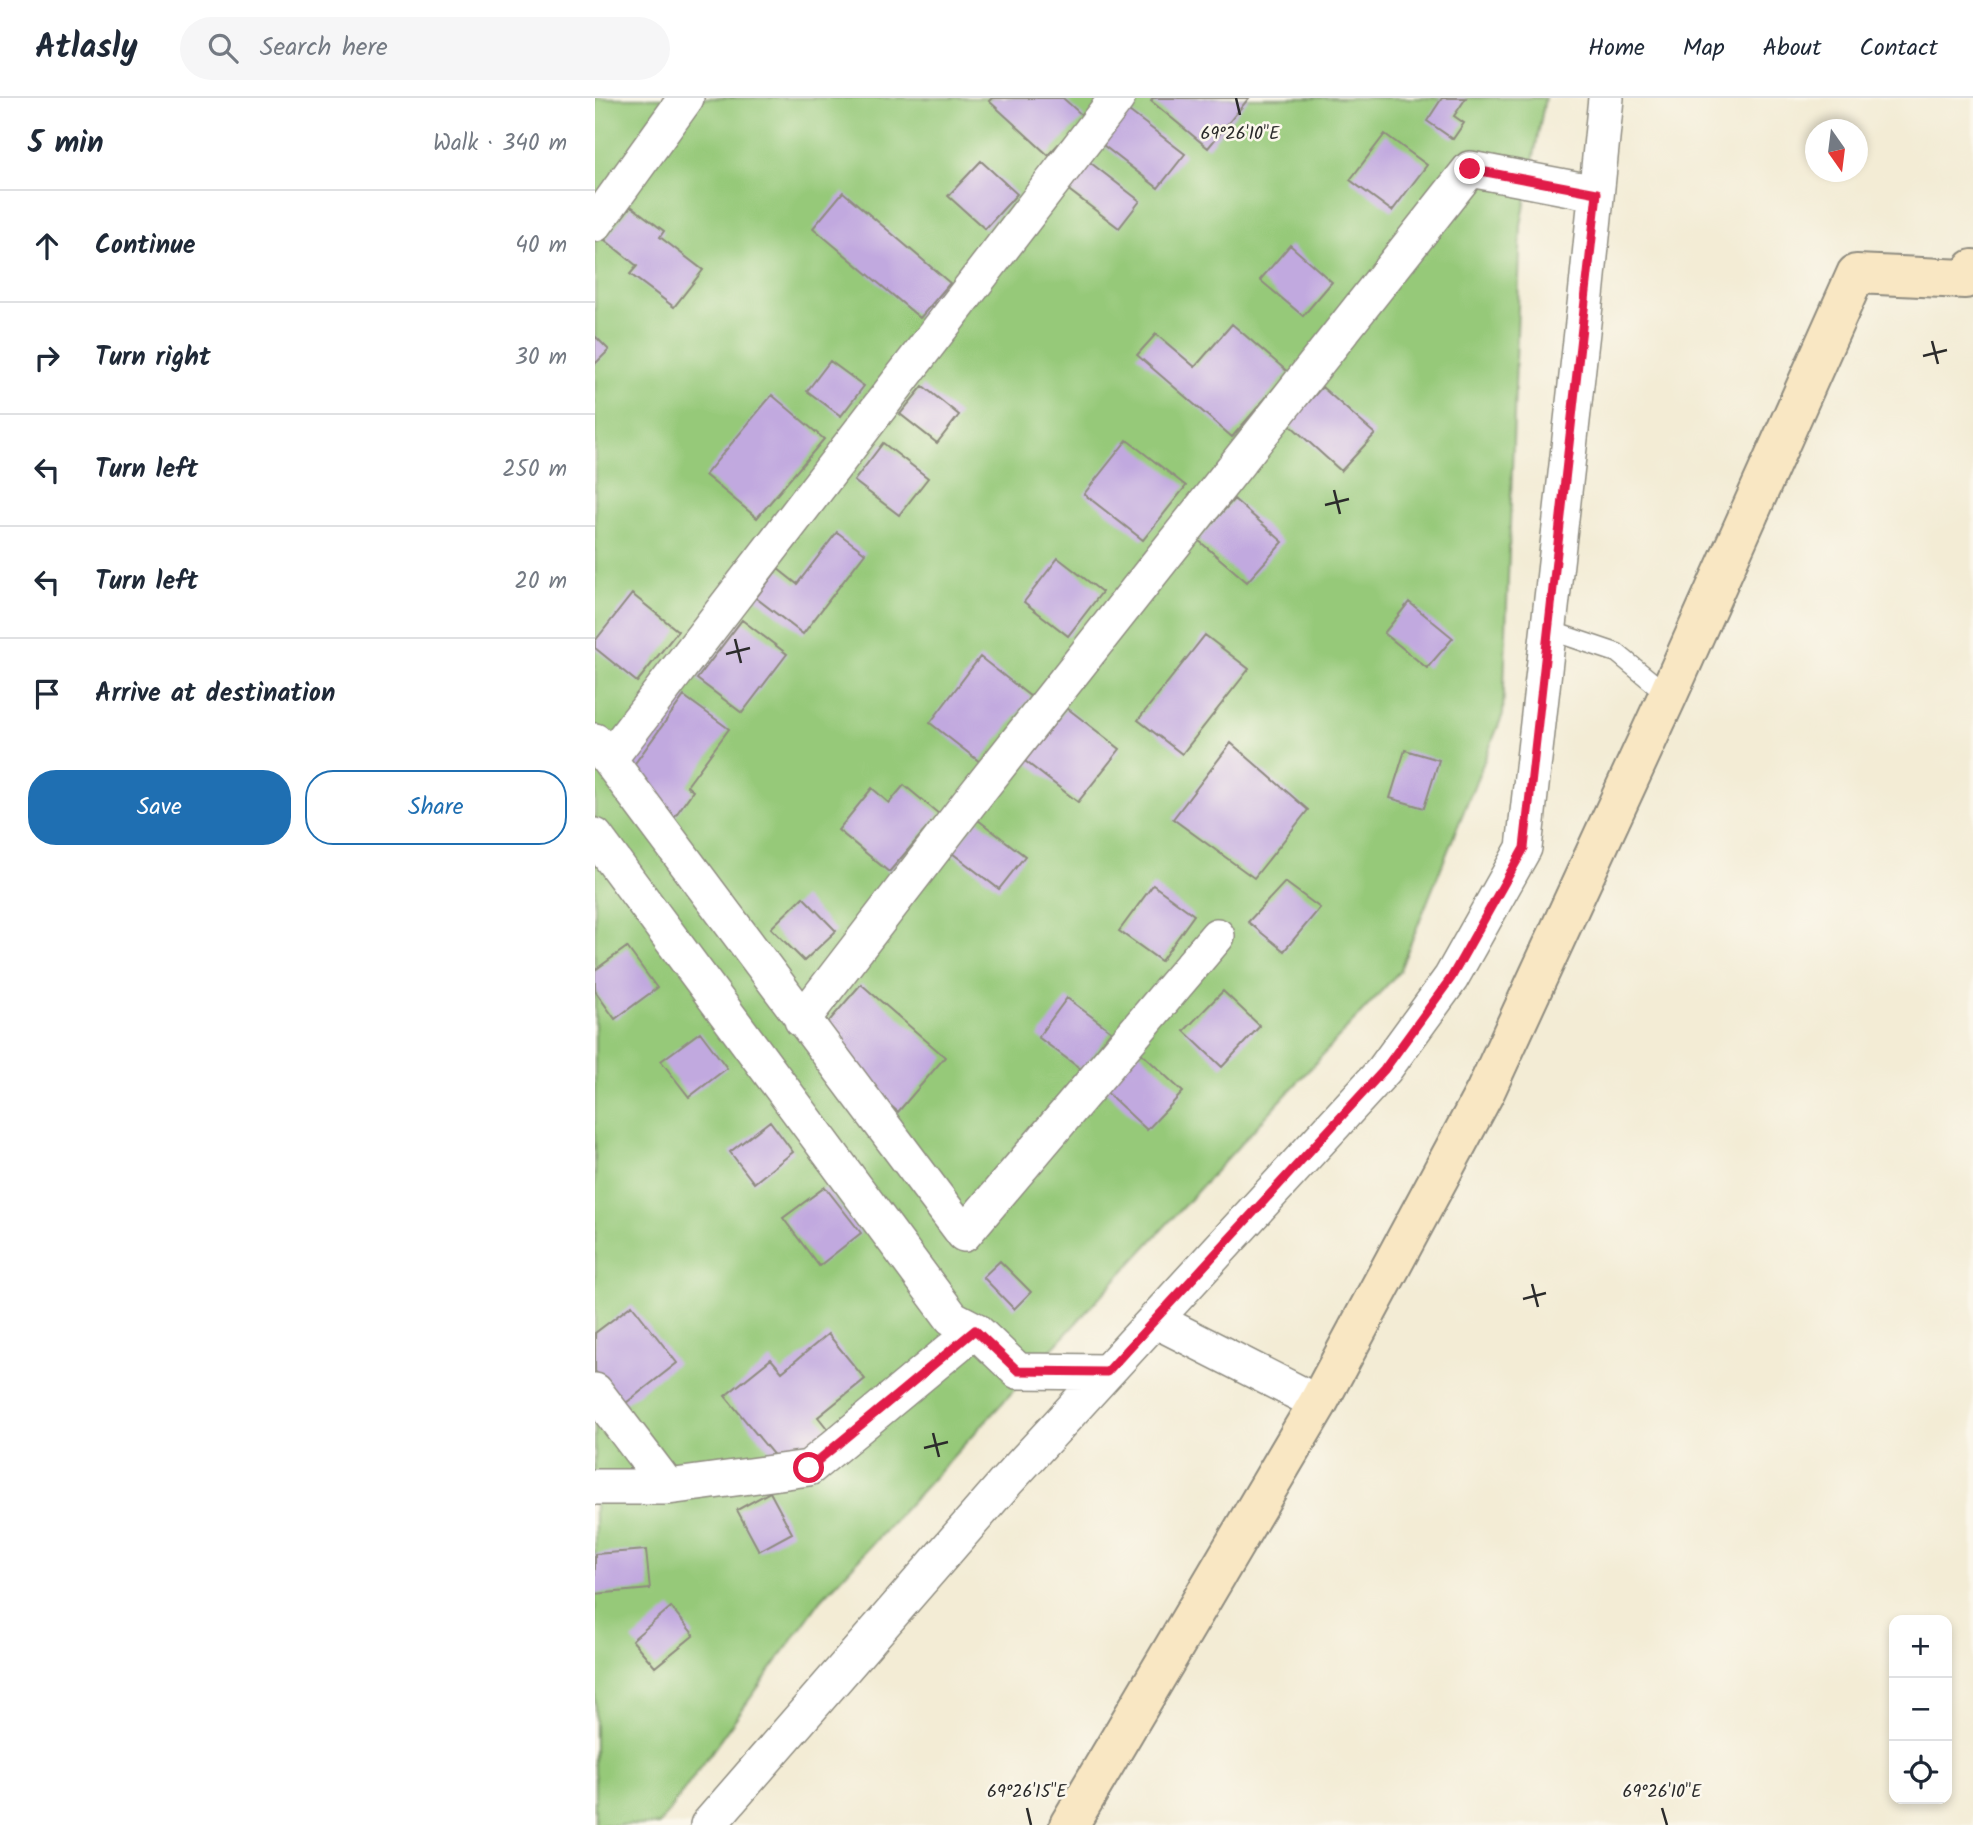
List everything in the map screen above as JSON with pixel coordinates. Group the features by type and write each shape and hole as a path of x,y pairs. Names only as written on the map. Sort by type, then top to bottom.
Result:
{"main road":[{"path":"1069,1825 1318,1404 1485,1092 1668,695 1856,274 1965,279 1973,269"}],"street":[{"path":"595,224 686,98"},
{"path":"1117,98 602,750 964,1234 1217,936"},
{"path":"708,1825 1006,1482 1384,1070 1451,978 1524,848 1606,98"},
{"path":"802,1020 969,803 1470,169 1597,193"},
{"path":"595,836 952,1318 975,1330 1018,1371 1107,1372"},
{"path":"1154,1320 1318,1404"},
{"path":"595,1487 668,1487 809,1468 975,1330"},
{"path":"595,1391 668,1487"}],"lane":[{"path":"1549,630 1617,653 1668,695"}],"green space":[{"path":"595,98 1545,98 1521,225 1503,714 1399,972 821,1600 659,1825 595,1825"}],"building":[{"path":"992,98 1063,98 1084,117 1048,155 989,101"},
{"path":"1153,98 1249,98 1208,148 1151,101"},
{"path":"1442,98 1466,98 1454,116 1464,123 1453,139 1427,121"},
{"path":"1129,111 1185,154 1158,188 1103,145"},
{"path":"1385,134 1427,165 1392,211 1350,180"},
{"path":"1087,160 1140,201 1119,228 1066,188"},
{"path":"981,161 1017,194 985,229 948,196"},
{"path":"843,192 950,283 920,318 813,228"},
{"path":"631,206 664,231 660,237 703,270 674,307 630,274 637,266 605,240"},
{"path":"1290,245 1332,282 1303,316 1260,280"},
{"path":"1232,324 1288,372 1232,437 1137,355 1156,334 1195,367"},
{"path":"595,336 609,350 595,364"},
{"path":"830,361 864,386 841,416 807,391"},
{"path":"923,386 959,415 937,443 900,414"},
{"path":"1322,387 1375,434 1341,471 1289,424"},
{"path":"772,395 824,439 757,518 705,475"},
{"path":"1127,440 1186,486 1143,540 1084,494"},
{"path":"883,443 928,478 899,515 854,481"},
{"path":"1234,499 1283,542 1247,582 1198,540"},
{"path":"837,532 865,553 803,634 756,598 778,569 797,584"},
{"path":"1058,558 1102,592 1068,636 1024,602"},
{"path":"632,594 678,631 637,682 595,648 595,641"},
{"path":"1409,602 1453,638 1427,668 1384,633"},
{"path":"742,620 787,654 742,713 697,679"},
{"path":"1205,635 1249,669 1182,754 1138,720"},
{"path":"980,657 1031,697 980,762 930,723"},
{"path":"684,696 729,729 687,786 693,791 665,830 625,777"},
{"path":"1067,708 1120,749 1078,802 1025,761"},
{"path":"1231,743 1308,810 1254,878 1173,819"},
{"path":"1405,750 1439,760 1424,808 1390,798"},
{"path":"904,785 939,814 889,872 838,830 872,788 889,803"},
{"path":"978,820 1025,856 999,889 952,853"},
{"path":"1285,882 1320,908 1284,951 1248,922"},
{"path":"1153,885 1194,915 1161,961 1119,931"},
{"path":"803,897 836,931 804,961 771,928"},
{"path":"627,947 657,988 615,1019 595,991 595,970"},
{"path":"861,984 945,1057 898,1112 826,1049 824,1027"},
{"path":"1223,991 1260,1026 1222,1067 1184,1031"},
{"path":"1067,998 1111,1031 1082,1070 1038,1037"},
{"path":"700,1032 727,1068 689,1097 661,1061"},
{"path":"1139,1051 1183,1092 1147,1130 1103,1089"},
{"path":"770,1121 793,1152 754,1183 730,1152"},
{"path":"825,1187 861,1233 819,1266 783,1218"},
{"path":"1000,1261 1031,1292 1014,1309 983,1277"},
{"path":"632,1305 677,1363 622,1406 595,1371 595,1333"},
{"path":"828,1334 865,1379 818,1417 830,1432 785,1469 725,1396 771,1359 782,1372"},
{"path":"770,1492 792,1533 759,1551 737,1510"},
{"path":"646,1550 650,1589 595,1594 595,1554"},
{"path":"671,1607 694,1635 655,1667 632,1640"}],"route":[{"path":"809,1468 975,1330 1018,1371 1107,1372 1384,1070 1451,978 1524,848 1597,193 1470,169"}]}
